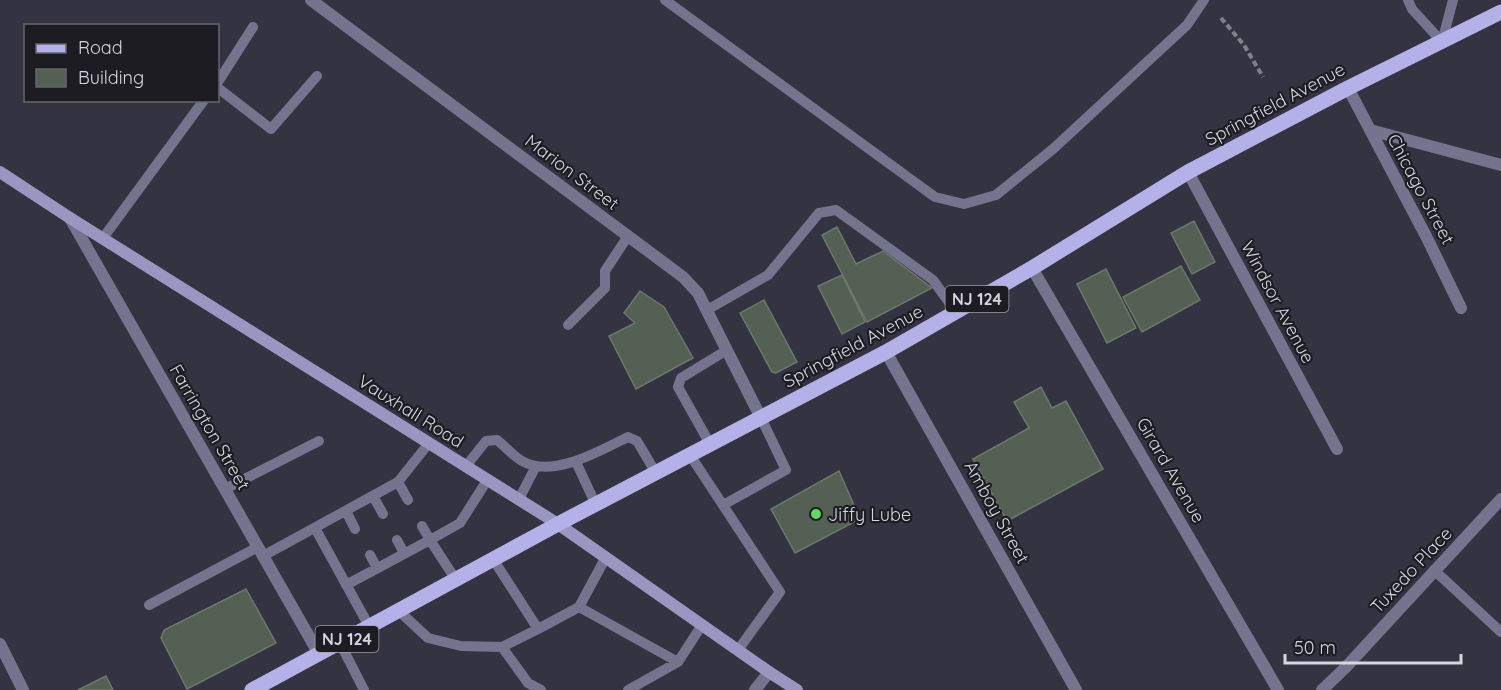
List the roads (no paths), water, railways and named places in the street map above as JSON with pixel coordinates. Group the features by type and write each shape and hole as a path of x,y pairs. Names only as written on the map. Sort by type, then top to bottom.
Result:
{"main road":[{"name":"Springfield Avenue","path":"252,690 558,524 886,352 1032,268 1188,172 1348,88 1501,12"}],"street":[{"name":"Marion Street","path":"311,0 683,277 698,293 761,417"},
{"name":"Chicago Street","path":"1348,88 1461,308"},
{"path":"1370,130 1501,165"},
{"name":"Vauxhall Road","path":"0,172 558,524 797,690"},
{"name":"Windsor Avenue","path":"1188,172 1337,449"},
{"name":"Farrington Street","path":"70,218 319,654"},
{"name":"Girard Avenue","path":"1032,268 1278,690"},
{"name":"Amboy Street","path":"886,352 1076,690"},
{"name":"Tuxedo Place","path":"1322,690 1501,499"},
{"path":"0,644 23,690"},
{"path":"755,690 770,672"}],"lane":[{"path":"665,0 935,197 964,204 996,195 1053,149 1187,25 1204,0"},
{"path":"1408,0 1412,9 1442,42"},
{"path":"1442,42 1453,0"},
{"path":"219,80 254,27"},
{"path":"219,89 271,129 317,76"},
{"path":"103,238 203,102"},
{"path":"707,310 768,275 819,213 836,210 933,280 956,312"},
{"path":"568,325 605,288 604,271 628,236"},
{"path":"710,444 678,387 681,378 727,350"},
{"path":"723,505 786,470 761,417"},
{"path":"466,466 486,441 497,440 522,461 536,466 551,466 576,462 628,436 637,441 656,473"},
{"path":"225,489 320,441"},
{"path":"149,605 261,551 315,528 398,482 429,443"},
{"path":"690,455 780,592 738,650"},
{"path":"576,462 596,505"},
{"path":"519,499 536,466"},
{"path":"346,585 460,523 488,479"},
{"path":"398,482 408,500"},
{"path":"373,496 383,514"},
{"path":"345,511 355,529"},
{"path":"422,526 456,580"},
{"path":"315,528 369,626"},
{"path":"397,540 404,553"},
{"path":"369,555 377,568"},
{"path":"399,611 428,638 461,646 502,647 579,607 606,557"},
{"path":"493,560 538,629"},
{"path":"1434,570 1501,632"},
{"path":"579,607 678,662"},
{"path":"628,690 678,662 702,625"},
{"path":"340,643 364,690"},
{"path":"502,647 528,683 541,690"}],"place":[{"name":"Jiffy Lube","path":"816,514"}]}
